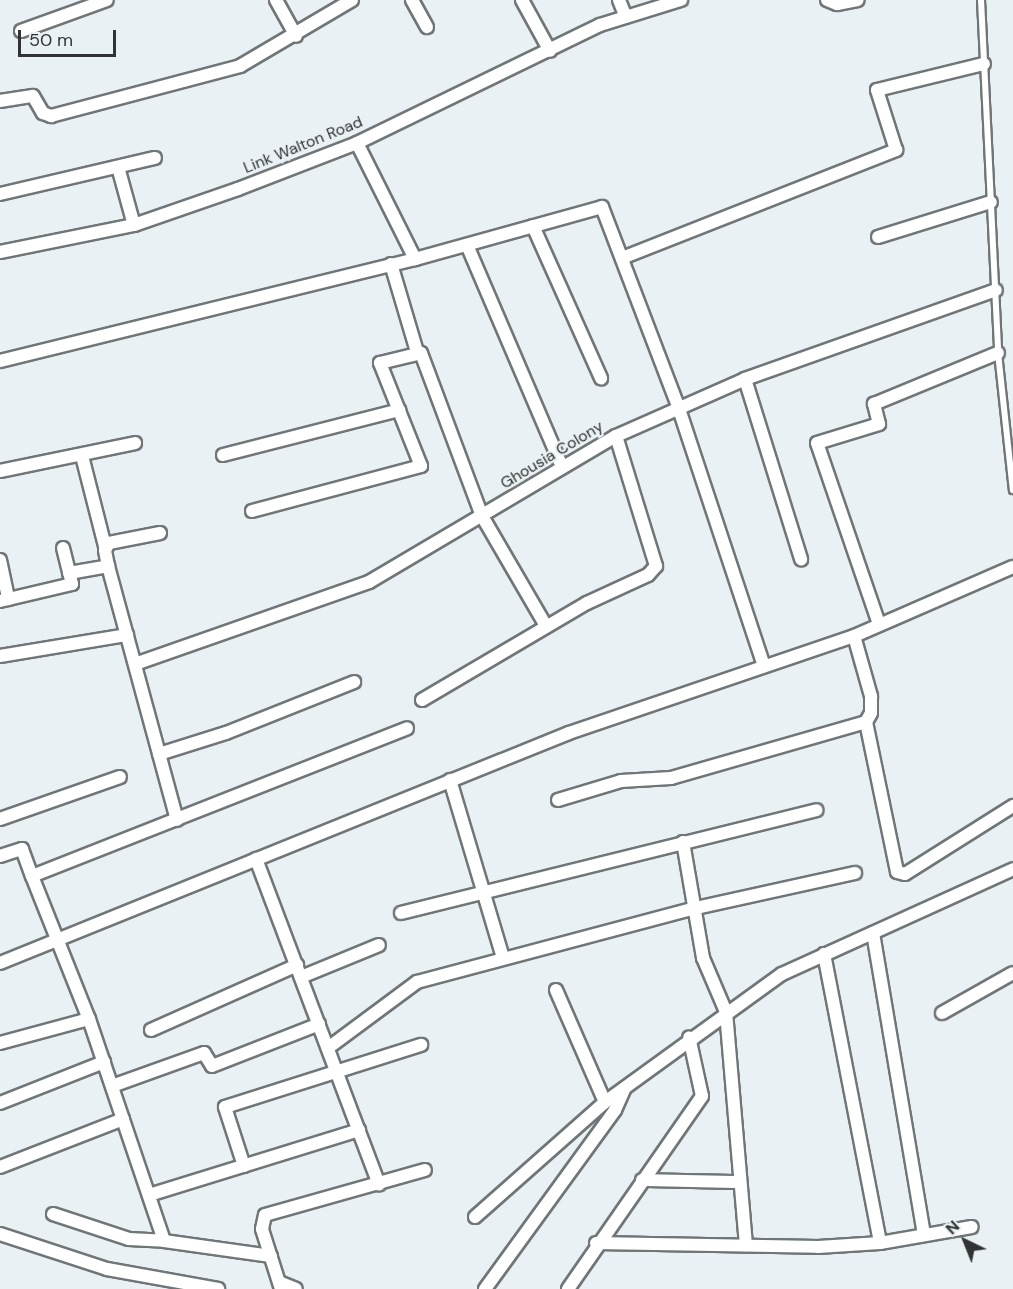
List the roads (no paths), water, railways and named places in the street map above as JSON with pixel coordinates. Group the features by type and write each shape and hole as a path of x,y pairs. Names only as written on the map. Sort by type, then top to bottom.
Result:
{"street":[{"path":"21,31 106,0"},
{"path":"276,0 296,36"},
{"path":"0,101 29,95 43,114 51,116 240,66 296,36 352,0"},
{"path":"412,0 427,27"},
{"path":"522,0 550,51"},
{"path":"620,0 626,17"},
{"name":"Link Walton Road","path":"0,252 134,225 357,142 626,17 681,0"},
{"path":"826,0 837,4 858,0"},
{"path":"621,258 896,150 877,90 984,64"},
{"path":"357,142 415,259"},
{"path":"0,194 155,158"},
{"path":"118,167 134,225"},
{"path":"878,237 991,202"},
{"path":"0,361 415,259 602,207 679,409 764,666"},
{"path":"533,226 601,378"},
{"path":"468,244 562,467"},
{"path":"391,264 417,352 425,357 482,516 546,626"},
{"name":"Ghousia Colony","path":"135,664 369,582 616,436 745,379 996,290"},
{"path":"252,511 421,466 380,363 417,352"},
{"path":"879,624 817,443 879,424 874,404 998,353"},
{"path":"745,379 801,559"},
{"path":"223,455 399,410"},
{"path":"422,700 546,626 648,575 656,566 616,436"},
{"path":"0,471 82,456 135,443"},
{"path":"82,456 108,566 177,820"},
{"path":"105,546 160,533"},
{"path":"0,560 4,600 69,586 69,573 63,548"},
{"path":"69,573 108,566"},
{"path":"0,963 569,733 854,636 1013,567"},
{"path":"0,656 127,635"},
{"path":"558,800 621,781 671,778 866,722 872,713 871,696 854,636"},
{"path":"159,754 226,733 354,682"},
{"path":"866,722 897,872 905,874 1013,806"},
{"path":"32,876 407,728"},
{"path":"0,819 120,777"},
{"path":"450,780 485,889 503,958"},
{"path":"401,913 485,889 816,810"},
{"path":"683,842 691,909 703,957 726,1012 746,1245"},
{"path":"0,856 22,849 89,1018 164,1241"},
{"path":"256,859 379,1185"},
{"path":"475,1217 625,1086 689,1037 782,974 1013,869"},
{"path":"328,1048 417,982 691,909 855,873"},
{"path":"873,933 924,1235"},
{"path":"151,1030 299,971 379,945"},
{"path":"824,954 880,1243"},
{"path":"942,1013 1013,973"},
{"path":"556,990 605,1102"},
{"path":"0,1043 89,1018"},
{"path":"112,1086 204,1053 212,1066 319,1024"},
{"path":"568,1289 596,1243 702,1096 689,1037"},
{"path":"244,1166 225,1107 421,1045"},
{"path":"0,1103 104,1062"},
{"path":"485,1289 615,1110 625,1086"},
{"path":"0,1167 123,1119"},
{"path":"149,1196 359,1130"},
{"path":"296,1289 280,1286 261,1221 265,1215 379,1185 425,1170"},
{"path":"642,1180 740,1182"},
{"path":"52,1214 129,1239 164,1241 271,1256"},
{"path":"596,1243 746,1245 880,1243 972,1227"},
{"path":"0,1234 107,1269 218,1289"}],"lane":[{"path":"981,0 998,353 1013,490"}]}
